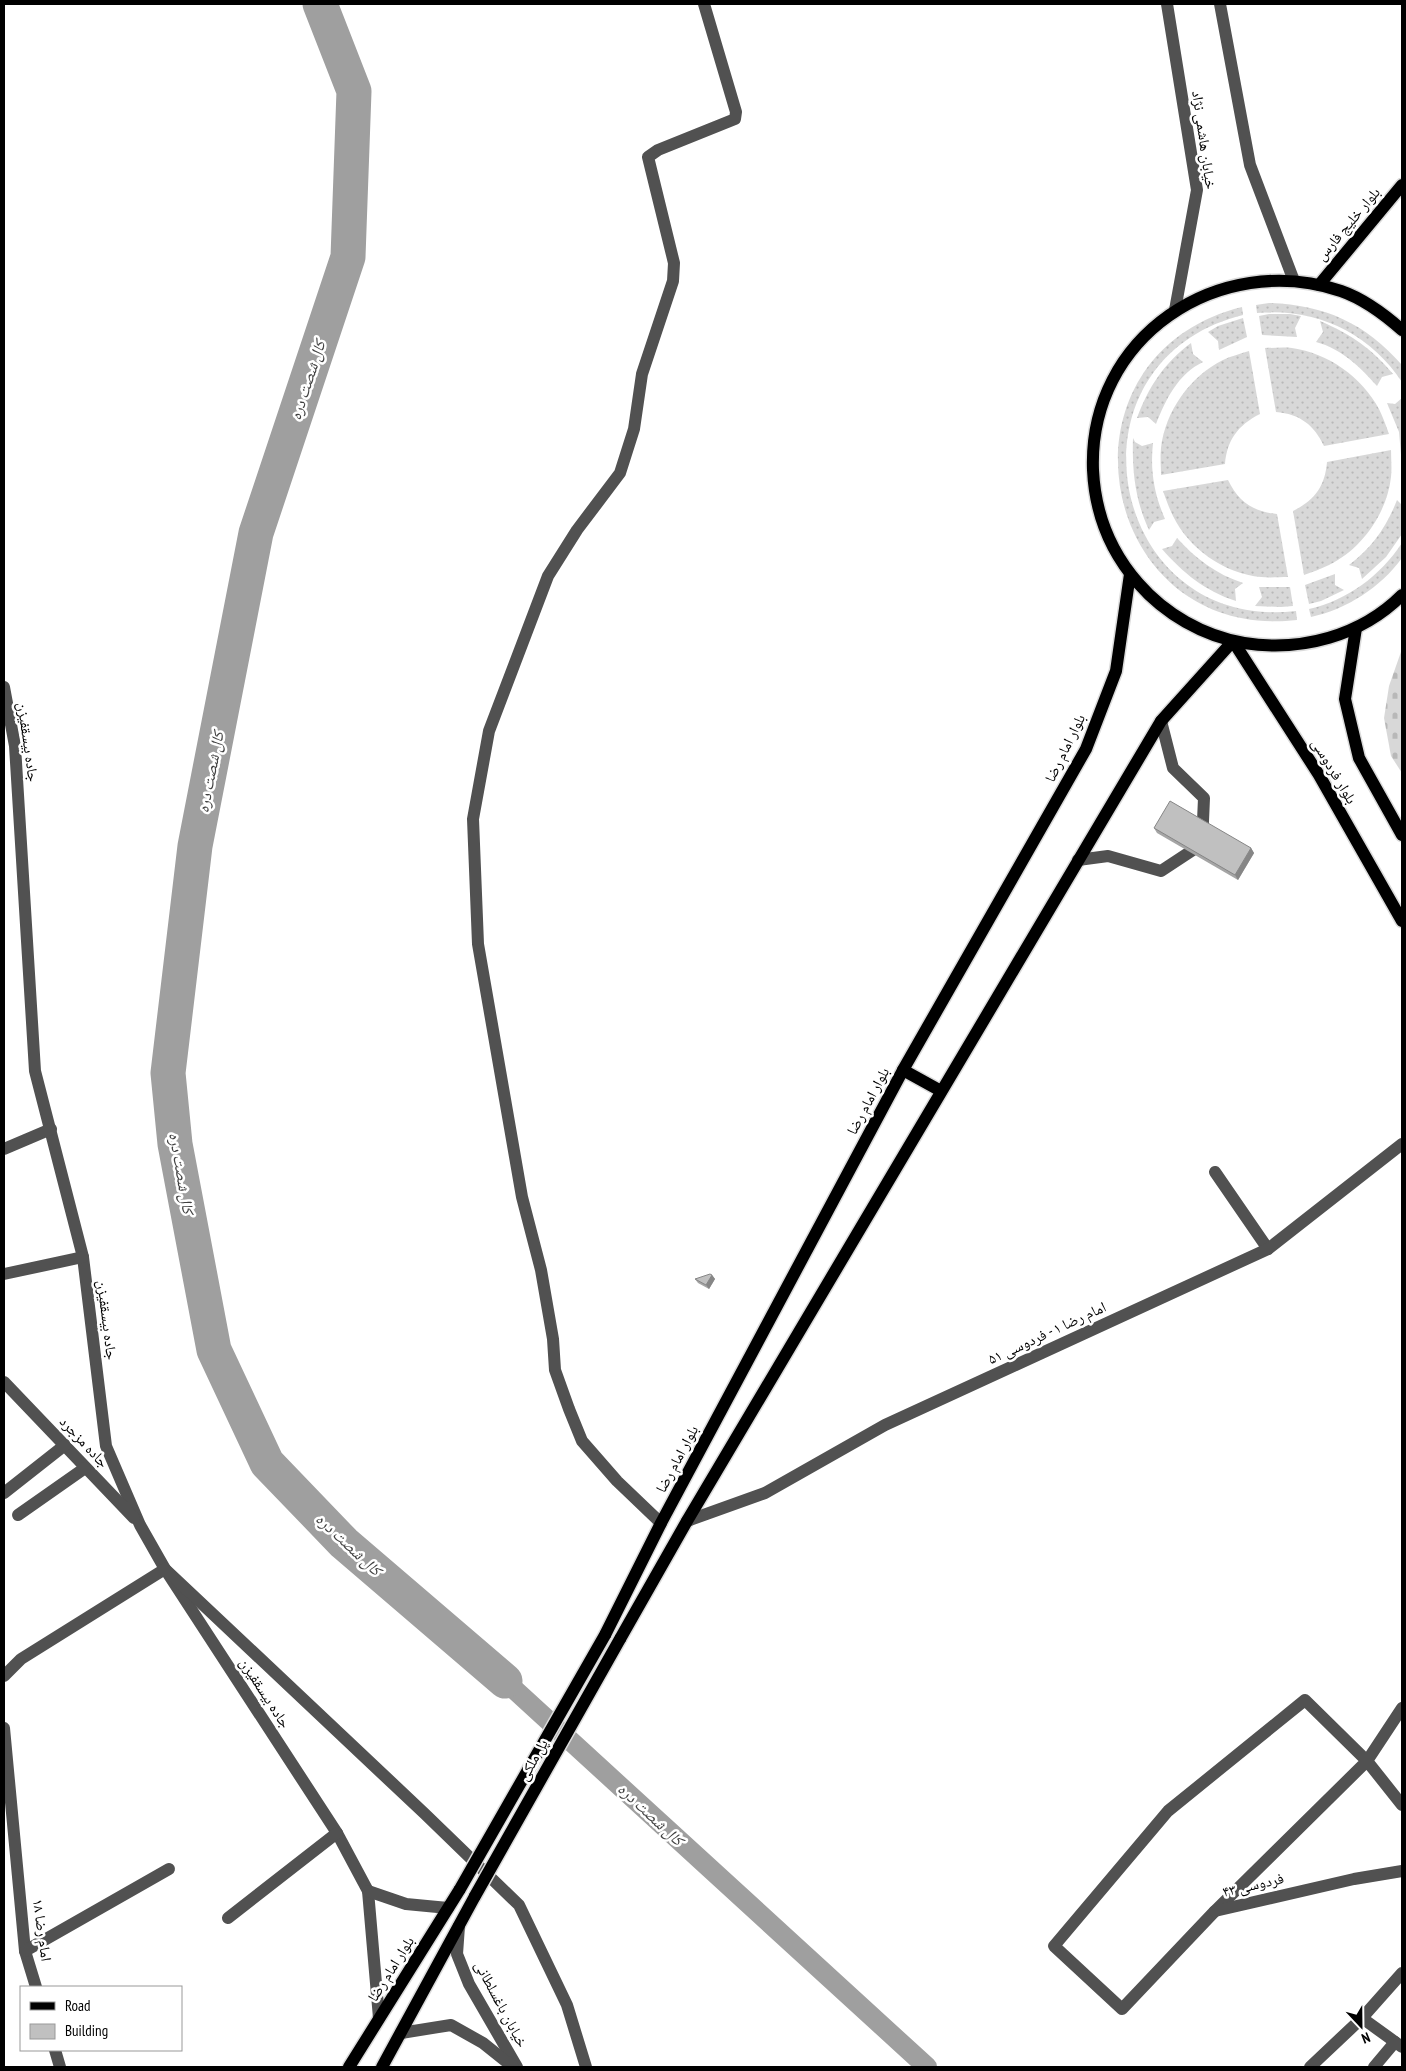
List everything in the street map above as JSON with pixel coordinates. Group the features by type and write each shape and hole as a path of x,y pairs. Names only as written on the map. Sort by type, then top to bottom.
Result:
{"main road":[{"name":"بلوار خلیج فارس","path":"1319,285 1402,185"},
{"path":"1402,330 1386,316 1366,303 1343,292 1319,285 1294,281 1261,281 1220,289 1196,298 1175,310 1155,326 1137,344 1122,364 1110,385 1101,409 1095,433 1093,466 1098,508 1116,554 1130,574 1166,610 1202,630 1233,641 1258,645 1283,646 1308,643 1356,628 1377,615 1402,595"},
{"name":"بلوار امام رضا","path":"605,1635 661,1523 903,1070 1086,749 1116,671 1130,574"},
{"name":"بلوار فردوسی","path":"1356,628 1344,699 1358,758 1402,835"},
{"path":"687,1521 940,1090 1161,720 1233,641"},
{"name":"بلوار فردوسی","path":"1233,641 1319,775 1402,921"},
{"path":"903,1070 940,1090"},
{"name":"پل ملکی","path":"459,1926 687,1521"},
{"name":"پل ملکی","path":"460,1889 605,1635"},
{"name":"بلوار امام رضا","path":"349,2067 460,1889"},
{"path":"382,2067 459,1926"}],"street":[{"path":"661,1523 617,1481 582,1440 555,1370 541,1270 522,1197 478,944 473,819 489,732 548,576 577,530 620,473 634,429 642,374 673,281 674,263 648,157 658,150 735,119 736,112 704,4"},
{"name":"خیابان هاشمی نژاد","path":"1167,4 1198,190 1175,310"},
{"path":"1220,4 1250,165 1294,281"},
{"name":"جاده بیسقفیزن","path":"4,687 16,746 35,1071 83,1257 106,1446 140,1525 165,1569 337,1833 368,1891"},
{"path":"1078,860 1108,856 1161,871 1202,844 1204,798 1173,768 1161,720"},
{"path":"4,1149 51,1130"},
{"name":"امام رضا ۱ - فردوسی ۵۱","path":"687,1521 765,1493 885,1426 1268,1249 1402,1144"},
{"path":"1215,1172 1268,1249"},
{"path":"4,1274 83,1257"},
{"name":"جاده مزجرد","path":"4,1382 140,1525"},
{"path":"4,1493 65,1445"},
{"path":"18,1515 85,1468"},
{"path":"4,1676 21,1659 165,1569 519,1905 567,2005 586,2067"},
{"name":"فردوسی ۴۳","path":"1367,1761 1305,1700 1168,1811 1054,1946 1122,2009 1215,1911 1354,1879 1402,1871"},
{"path":"1215,1911 1367,1761 1402,1708"},
{"name":"امام رضا ۱۸","path":"4,1728 26,1951 36,1986"},
{"path":"1367,1761 1402,1805"},
{"path":"228,1918 337,1833"},
{"path":"26,1951 169,1869"},
{"path":"379,2018 368,1891 406,1904 448,1908"},
{"name":"خیابان باغسلطانی","path":"459,1926 457,1954 469,1984 515,2067"},
{"path":"1310,2067 1362,2018 1402,1973"},
{"path":"1362,2018 1398,2044 1374,2067"},
{"path":"401,2033 451,2025 483,2043 515,2067"},
{"path":"55,2051 60,2067"}],"green space":[{"path":"1269,303 1326,312 1358,327 1388,350 1402,365 1402,382 1374,350 1357,337 1320,319 1300,314 1279,312 1257,313 1256,305"},
{"path":"1242,307 1243,315 1184,342 1146,384 1128,435 1129,488 1147,539 1182,580 1232,606 1296,611 1297,620 1229,615 1176,588 1140,544 1121,490 1120,434 1139,380 1180,335"},
{"path":"1269,314 1301,316 1295,328 1297,337 1262,335 1259,316"},
{"path":"1243,318 1247,337 1219,350 1218,341 1208,332 1218,326"},
{"path":"1320,321 1360,343 1393,374 1382,377 1377,386 1342,354 1316,342 1323,332"},
{"path":"1191,343 1193,354 1203,362 1194,367 1180,380 1164,405 1156,424 1148,417 1137,418 1146,396 1158,377 1173,359"},
{"path":"1265,348 1289,348 1305,351 1318,355 1343,368 1372,397 1389,434 1324,446 1316,432 1305,422 1292,415 1276,412"},
{"path":"1249,351 1260,414 1252,418 1235,434 1228,448 1225,464 1161,475 1163,435 1181,397 1200,375 1211,367 1226,359"},
{"path":"1402,398 1402,466 1399,432 1387,403 1395,404"},
{"path":"1133,438 1135,442 1142,446 1153,443 1152,463 1154,482 1165,519 1154,522 1149,530 1140,508 1135,485"},
{"path":"1391,450 1389,490 1371,528 1352,550 1341,558 1304,575 1293,511 1301,507 1318,491 1324,478 1327,462"},
{"path":"1228,480 1236,494 1247,504 1261,511 1277,514 1288,577 1264,577 1234,571 1198,549 1180,528 1163,491"},
{"path":"1397,500 1402,505 1402,534 1386,557 1362,579 1359,568 1349,565 1378,536 1389,519"},
{"path":"1177,538 1207,565 1243,583 1235,589 1236,601 1204,586 1170,558 1162,549 1172,546"},
{"path":"1402,543 1402,558 1384,579 1373,588 1350,603 1311,617 1309,609 1337,600 1362,585 1384,566"},
{"path":"1335,574 1335,585 1344,590 1321,601 1309,604 1305,585"},
{"path":"1259,587 1290,587 1293,606 1255,606 1262,597"},
{"path":"1402,649 1402,773 1391,756 1384,718 1389,686"}],"building":[{"path":"1170,801 1251,848 1235,875 1154,828"},
{"path":"712,1275 706,1285 695,1279"}],"waterway":[{"name":"کال شصت دره","path":"320,4 354,91 348,257 256,533 195,846 168,1073 175,1144 214,1350 267,1463 344,1543 505,1681"},
{"name":"کال شصت دره","path":"505,1681 927,2067"}]}
